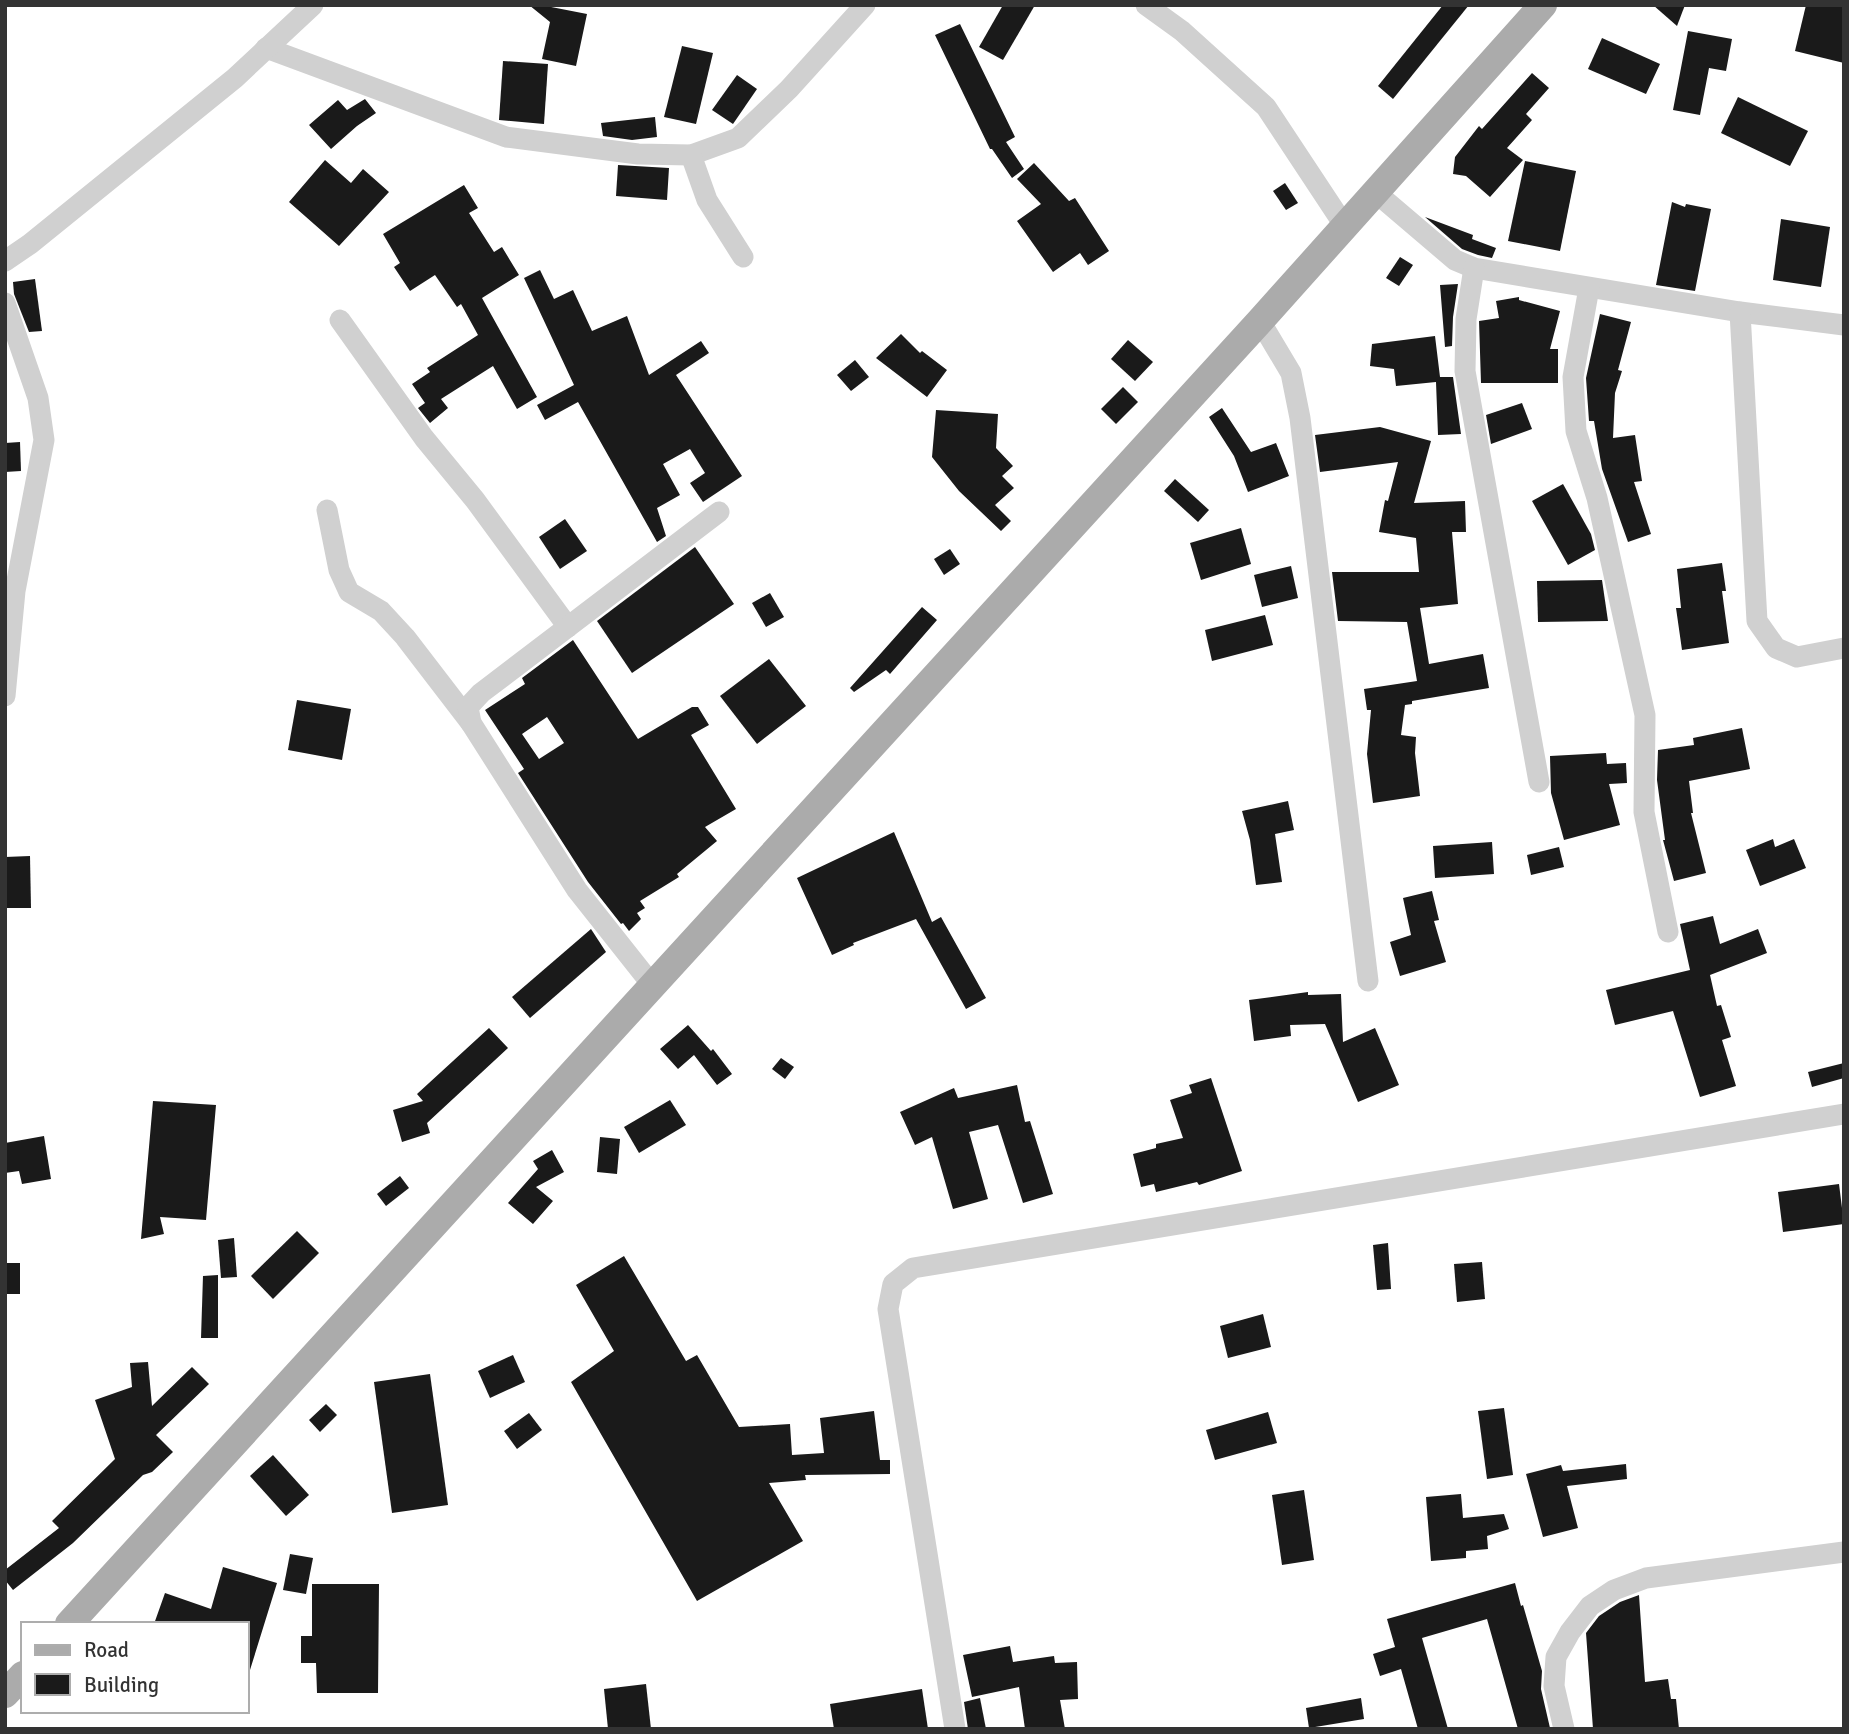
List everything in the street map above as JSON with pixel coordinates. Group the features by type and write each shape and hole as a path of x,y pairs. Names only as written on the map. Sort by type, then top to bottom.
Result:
{"main road":[{"path":"71,1622 1260,321 1543,5"},
{"path":"5,1694 21,1677"}],"street":[{"path":"5,261 30,244 235,78 313,5"},
{"path":"266,48 506,137 638,154 691,155 738,138 789,89 865,5"},
{"path":"1146,5 1182,31 1266,107 1344,225"},
{"path":"691,155 707,200 743,257"},
{"path":"1374,191 1455,260 1474,268 1740,312 1844,325"},
{"path":"1474,268 1466,318 1465,371 1539,782"},
{"path":"1589,288 1573,377 1576,431 1597,498 1646,715 1644,812 1668,932"},
{"path":"5,303 38,398 44,440 15,591 5,696"},
{"path":"1740,312 1757,621 1776,648 1797,657 1844,648"},
{"path":"340,320 424,439 475,500 568,627"},
{"path":"1260,321 1291,373 1300,418 1368,981"},
{"path":"327,510 339,570 349,592 381,611 471,723 577,890 653,986"},
{"path":"471,723 468,707 481,693 719,512"},
{"path":"955,1729 888,1309 893,1284 913,1268 1844,1114"},
{"path":"1564,1729 1554,1686 1556,1657 1570,1632 1590,1606 1606,1595 1646,1578 1844,1552"}],"building":[{"path":"529,5 587,14 576,66 542,59 550,22"},
{"path":"1003,5 1035,5 1003,60 979,47"},
{"path":"1443,5 1469,5 1393,99 1378,86"},
{"path":"1653,5 1685,5 1677,26"},
{"path":"1806,5 1844,5 1844,63 1795,51"},
{"path":"960,24 1015,137 1006,142 1024,169 1012,178 990,149 935,35"},
{"path":"1688,31 1732,39 1726,71 1709,68 1700,115 1673,110"},
{"path":"1602,38 1660,64 1646,94 1588,69"},
{"path":"682,46 713,53 696,124 664,117"},
{"path":"503,61 548,64 544,124 499,120"},
{"path":"1532,73 1549,88 1526,114 1532,120 1507,148 1523,160 1490,197 1466,176 1453,174 1455,157 1479,126 1482,129"},
{"path":"737,75 757,89 733,124 712,110"},
{"path":"1738,97 1808,131 1790,166 1721,133"},
{"path":"365,99 376,113 331,149 309,125 338,100 347,110"},
{"path":"655,117 657,137 632,140 603,136 601,123"},
{"path":"325,160 351,183 363,169 389,192 339,246 289,202"},
{"path":"1525,161 1576,171 1560,251 1508,241"},
{"path":"1034,163 1069,201 1075,198 1109,251 1088,265 1080,253 1053,272 1017,221 1041,204 1017,179"},
{"path":"618,165 669,168 667,200 616,196"},
{"path":"1285,183 1298,203 1286,210 1273,191"},
{"path":"464,185 478,208 469,213 494,252 502,247 519,275 482,298 537,397 517,409 493,366 441,399 448,408 430,423 418,408 425,403 412,384 430,372 427,368 478,335 461,304 457,307 435,275 410,291 394,267 400,263 383,234"},
{"path":"1672,202 1685,207 1686,204 1711,209 1695,291 1656,285"},
{"path":"1425,217 1473,235 1472,239 1496,248 1492,258 1462,249"},
{"path":"1781,219 1830,227 1821,287 1773,280"},
{"path":"1400,257 1413,265 1399,286 1386,278"},
{"path":"540,270 554,299 573,290 592,331 627,316 649,375 701,341 709,353 676,375 742,476 703,502 690,483 705,473 690,449 663,464 680,495 657,508 666,536 657,542 578,402 545,420 537,405 574,385 524,278"},
{"path":"35,279 42,331 29,332 14,294 13,282"},
{"path":"1458,284 1452,346 1445,347 1440,285"},
{"path":"1519,297 1519,300 1560,311 1550,349 1558,349 1558,383 1481,383 1479,321 1499,318 1496,301"},
{"path":"1600,314 1631,322 1618,370 1622,371 1615,393 1613,438 1635,435 1642,481 1634,482 1651,534 1628,542 1602,469 1594,421 1589,421 1586,378"},
{"path":"901,334 920,353 922,351 947,370 927,397 876,358"},
{"path":"1435,336 1440,377 1453,377 1461,434 1438,435 1436,382 1396,386 1394,369 1370,366 1372,344"},
{"path":"1128,340 1153,362 1135,381 1111,359"},
{"path":"855,360 869,377 851,391 837,375"},
{"path":"1123,387 1138,402 1116,424 1101,409"},
{"path":"1522,403 1532,429 1491,444 1486,415"},
{"path":"1222,408 1251,452 1276,443 1289,476 1248,492 1234,456 1209,417"},
{"path":"936,410 998,414 996,448 1013,466 1002,476 1014,488 995,505 1011,521 1001,531 959,491 932,457"},
{"path":"1380,427 1431,441 1414,503 1465,501 1466,532 1452,532 1458,604 1420,608 1429,664 1483,654 1489,688 1412,701 1412,704 1405,705 1401,735 1416,737 1420,796 1373,803 1367,754 1371,710 1367,710 1364,689 1417,681 1407,622 1338,621 1332,572 1419,572 1416,538 1379,532 1385,500 1388,501 1398,462 1320,472 1315,435"},
{"path":"20,442 21,471 5,472 5,443"},
{"path":"1175,479 1209,510 1198,522 1164,491"},
{"path":"1563,484 1591,534 1595,550 1568,565 1532,501"},
{"path":"565,519 587,551 560,569 539,537"},
{"path":"1241,528 1251,564 1201,580 1190,543"},
{"path":"695,547 734,604 632,673 597,621"},
{"path":"950,549 960,564 944,575 934,559"},
{"path":"1722,563 1726,591 1722,591 1729,643 1682,650 1676,608 1681,608 1677,569"},
{"path":"1291,566 1298,598 1262,607 1254,575"},
{"path":"1602,580 1608,621 1538,622 1537,581"},
{"path":"770,593 784,617 766,627 752,603"},
{"path":"922,607 937,620 890,674 886,670 854,692 850,688"},
{"path":"1265,615 1273,645 1212,661 1205,630"},
{"path":"573,640 638,739 692,707 698,707 709,725 691,735 736,809 705,827 717,841 677,874 679,877 640,901 645,908 637,913 641,919 629,931 588,882 518,773 524,769 485,710 525,684 522,678","holes":["547,717 564,743 539,759 522,734"]},
{"path":"769,659 806,706 757,744 720,696"},
{"path":"297,700 351,709 342,760 288,750"},
{"path":"1742,728 1750,769 1689,781 1691,813 1706,873 1674,881 1663,840 1657,780 1658,750 1694,745 1693,738"},
{"path":"1606,753 1607,764 1626,763 1627,783 1609,784 1620,825 1564,840 1551,793 1550,756"},
{"path":"1288,801 1294,830 1275,834 1282,882 1256,885 1250,840 1242,811"},
{"path":"894,832 932,922 941,917 986,998 966,1009 916,919 853,943 854,945 832,955 797,878"},
{"path":"1773,839 1775,847 1794,839 1806,868 1760,886 1746,850"},
{"path":"1492,842 1494,874 1435,878 1433,846"},
{"path":"1559,847 1564,867 1531,875 1527,855"},
{"path":"30,856 31,908 5,908 5,857"},
{"path":"1432,891 1439,920 1434,921 1446,962 1400,976 1390,942 1411,935 1403,898"},
{"path":"1713,916 1720,944 1758,929 1767,953 1710,975 1717,1006 1721,1005 1731,1037 1722,1040 1736,1086 1700,1097 1673,1011 1615,1025 1606,990 1690,970 1680,924"},
{"path":"591,929 606,952 530,1018 512,997"},
{"path":"1308,992 1308,995 1341,994 1343,1042 1375,1028 1399,1085 1358,1102 1325,1024 1290,1025 1291,1036 1254,1041 1249,1000"},
{"path":"688,1025 711,1051 713,1049 732,1074 717,1085 694,1055 678,1069 660,1049"},
{"path":"489,1028 508,1048 427,1123 430,1133 402,1142 393,1110 423,1101 417,1094"},
{"path":"781,1058 794,1067 785,1079 772,1069"},
{"path":"1844,1063 1844,1078 1812,1087 1808,1072"},
{"path":"1211,1078 1242,1171 1199,1185 1197,1182 1156,1192 1154,1184 1141,1187 1133,1154 1156,1148 1156,1144 1183,1138 1170,1100 1192,1093 1189,1085"},
{"path":"1017,1085 1025,1122 1030,1121 1053,1194 1023,1203 998,1125 969,1132 988,1199 953,1209 932,1137 915,1145 900,1112 954,1088 958,1098"},
{"path":"670,1100 686,1125 639,1153 624,1127"},
{"path":"153,1101 216,1105 206,1220 160,1217 164,1234 141,1239"},
{"path":"44,1136 51,1179 22,1184 19,1171 5,1173 5,1143"},
{"path":"600,1137 620,1139 617,1174 597,1172"},
{"path":"552,1150 564,1172 536,1187 553,1201 533,1224 508,1203 538,1169 533,1161"},
{"path":"400,1176 409,1188 386,1206 377,1194"},
{"path":"1839,1184 1844,1224 1783,1232 1778,1192"},
{"path":"297,1231 319,1253 273,1299 251,1276"},
{"path":"234,1238 237,1277 221,1278 218,1240"},
{"path":"1388,1243 1391,1289 1377,1290 1373,1245"},
{"path":"624,1256 686,1361 697,1355 739,1427 790,1424 792,1455 824,1453 820,1418 874,1411 880,1460 890,1460 890,1474 805,1475 806,1480 769,1483 803,1541 697,1601 571,1382 614,1351 576,1285"},
{"path":"1482,1262 1485,1299 1457,1302 1454,1264"},
{"path":"5,1263 20,1263 20,1294 5,1294"},
{"path":"218,1275 218,1338 201,1338 203,1276"},
{"path":"1263,1314 1271,1347 1228,1358 1220,1326"},
{"path":"513,1355 525,1382 490,1398 478,1371"},
{"path":"148,1362 152,1406 192,1367 209,1384 156,1435 173,1452 152,1472 143,1475 73,1543 13,1590 5,1580 5,1570 59,1528 52,1521 115,1459 95,1400 132,1387 130,1363"},
{"path":"430,1374 448,1505 392,1513 374,1382"},
{"path":"326,1404 337,1415 320,1432 309,1420"},
{"path":"1504,1408 1513,1475 1487,1479 1478,1411"},
{"path":"1268,1412 1277,1443 1215,1460 1206,1430"},
{"path":"529,1413 542,1430 517,1449 504,1431"},
{"path":"273,1455 309,1495 286,1516 250,1476"},
{"path":"1626,1464 1627,1479 1567,1486 1578,1528 1543,1537 1526,1474 1561,1465 1563,1471"},
{"path":"1304,1490 1314,1560 1282,1565 1272,1495"},
{"path":"1461,1494 1463,1518 1504,1514 1509,1529 1487,1536 1488,1549 1466,1551 1466,1558 1431,1561 1426,1497"},
{"path":"290,1554 313,1558 306,1594 283,1590"},
{"path":"223,1567 277,1583 250,1670 248,1622 155,1622 165,1593 211,1609"},
{"path":"1515,1583 1542,1671 1541,1689 1550,1728 1518,1729 1487,1619 1422,1638 1448,1729 1418,1729 1401,1669 1380,1676 1373,1654 1395,1647 1387,1619"},
{"path":"312,1584 379,1584 378,1693 317,1693 316,1663 301,1663 301,1636 312,1636"},
{"path":"1639,1595 1645,1682 1668,1679 1671,1699 1676,1699 1679,1729 1593,1729 1586,1633 1599,1616 1620,1602"},
{"path":"1010,1646 1013,1662 1054,1656 1055,1663 1077,1662 1078,1699 1060,1700 1065,1729 1025,1729 1019,1687 972,1697 963,1655"},
{"path":"646,1684 651,1729 608,1729 604,1689"},
{"path":"922,1689 928,1729 834,1729 830,1704"},
{"path":"980,1698 986,1729 968,1729 964,1702"},
{"path":"1361,1698 1364,1719 1309,1728 1306,1708"}]}
